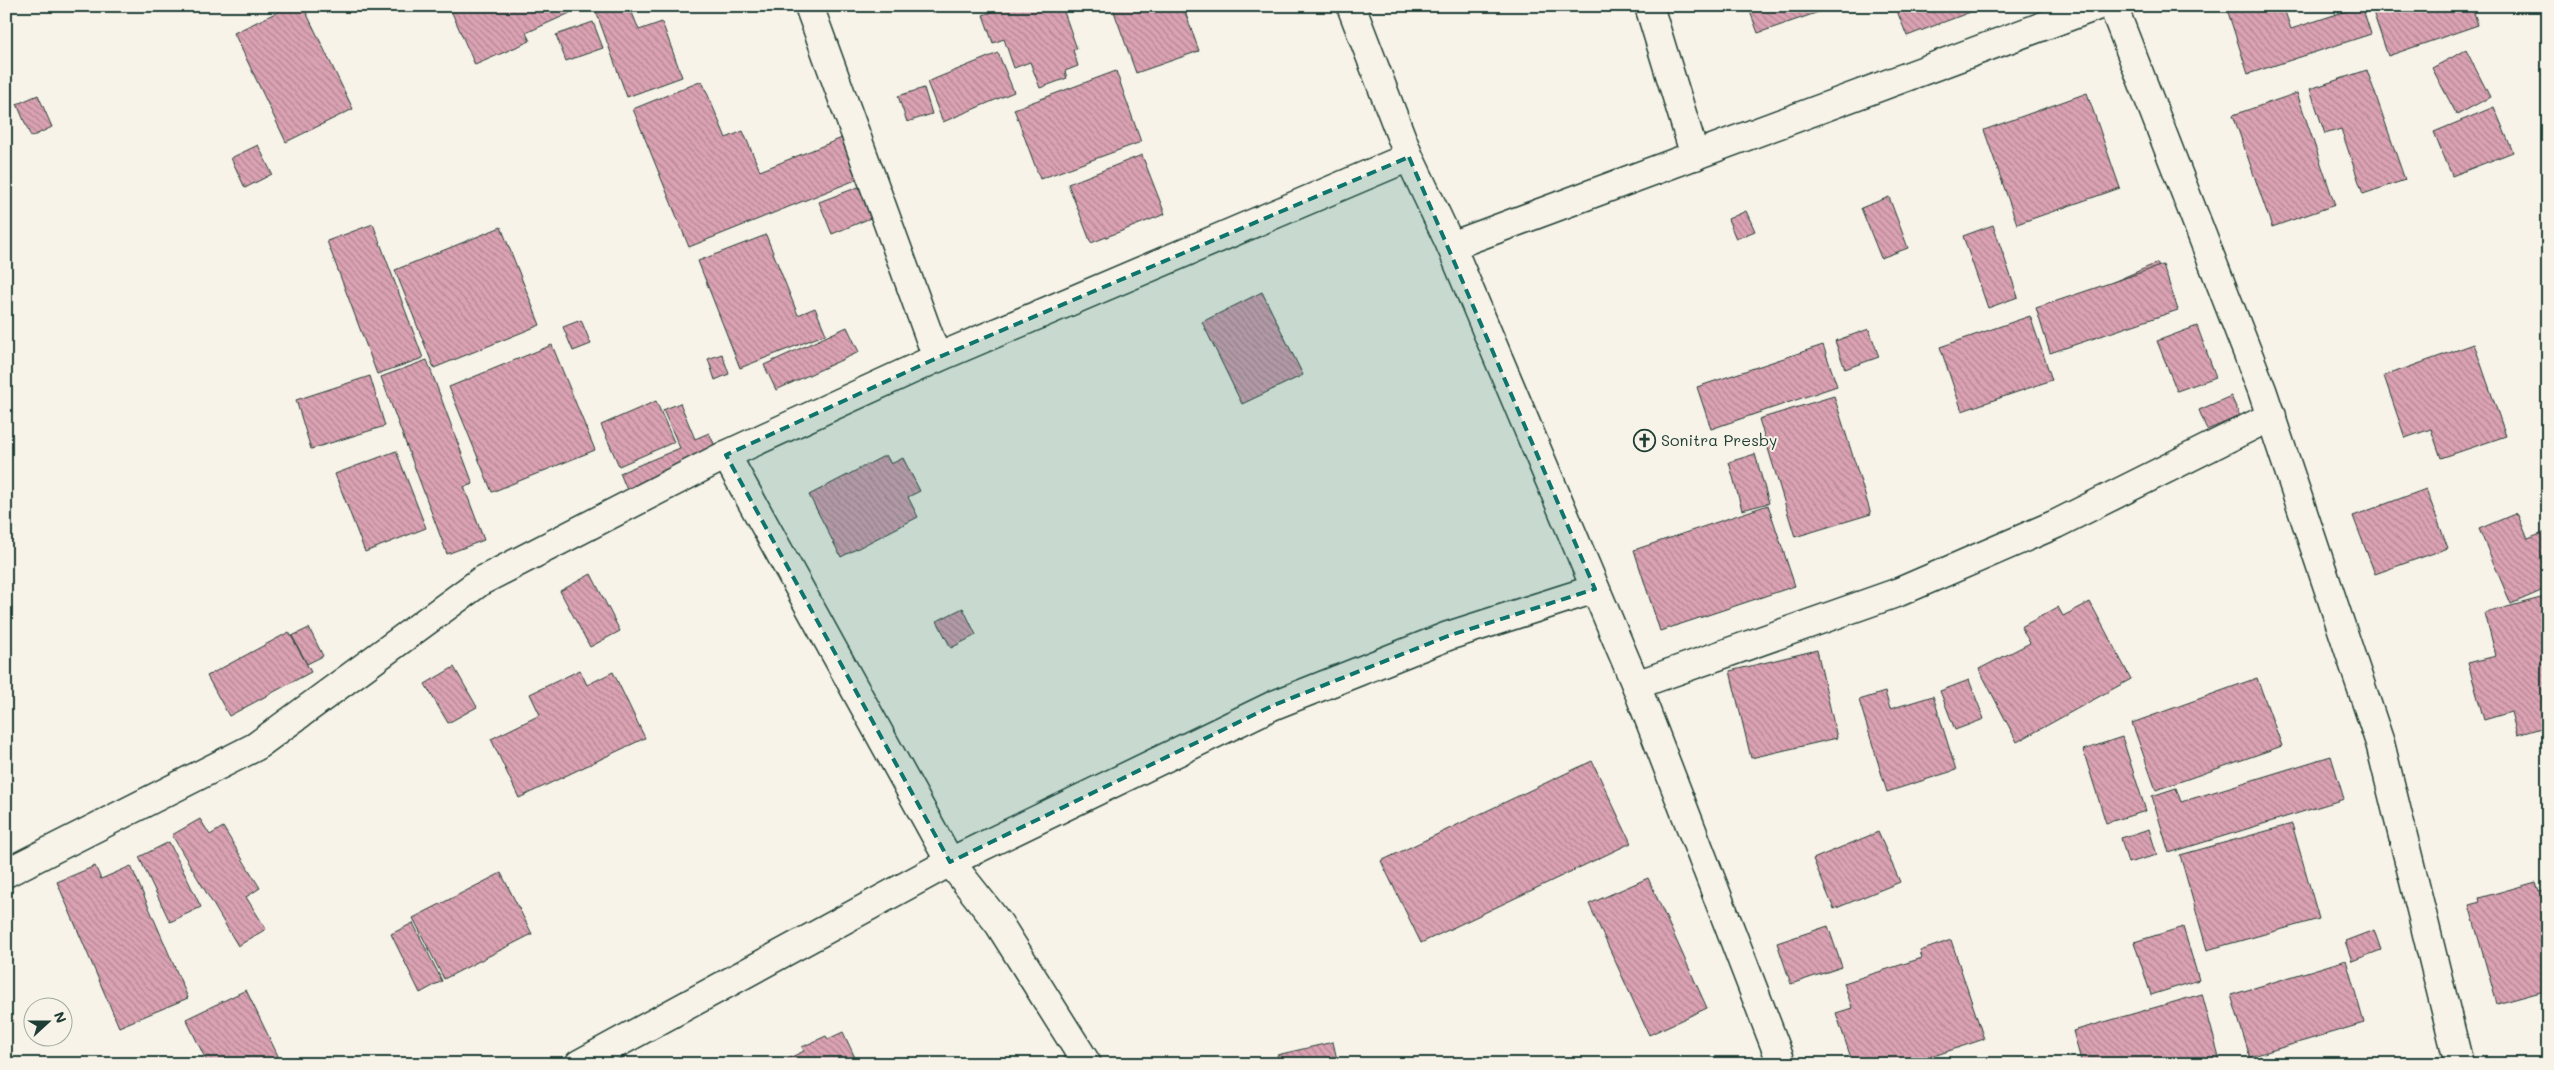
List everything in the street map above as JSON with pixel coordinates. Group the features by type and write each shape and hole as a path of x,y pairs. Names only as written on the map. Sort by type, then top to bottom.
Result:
{"street":[{"path":"809,6 937,358"},
{"path":"1351,6 1409,157 1450,246 1636,686 1782,1064"},
{"path":"1649,6 1695,156"},
{"path":"1450,246 2097,6"},
{"path":"2113,6 2272,416 2380,743 2459,1064"},
{"path":"6,873 255,747 481,581 726,455 937,358 1409,157"},
{"path":"1636,686 1899,592 2056,524 2272,416"},
{"path":"726,455 950,862 999,924 1087,1064"},
{"path":"579,1064 614,1055 950,862 1274,705 1448,636 1595,590"}],"highlighted area":[{"path":"1409,157 1595,589 1448,636 1274,705 950,862 726,455 937,358"}],"building":[{"path":"290,6 303,6 353,109 286,142 234,33"},
{"path":"449,6 567,6 570,13 526,33 530,41 475,65"},
{"path":"594,6 641,6 631,10 639,30 662,22 682,77 627,97"},
{"path":"992,6 1062,6 1077,49 1073,50 1078,66 1065,71 1067,78 1040,88 1030,62 1014,68 1004,39 993,43 983,15 994,11"},
{"path":"1112,6 1183,6 1199,51 1136,73"},
{"path":"1748,6 1836,6 1758,33"},
{"path":"1895,6 1981,6 1981,8 1907,36"},
{"path":"2226,6 2283,6 2291,29 2362,6 2371,34 2248,74"},
{"path":"2371,6 2472,6 2478,25 2388,56"},
{"path":"593,22 603,48 566,61 556,35"},
{"path":"2466,50 2490,97 2457,115 2432,68"},
{"path":"998,53 1014,92 943,122 927,82"},
{"path":"2367,70 2405,180 2363,194 2341,129 2325,134 2310,89"},
{"path":"1116,71 1141,142 1040,179 1014,109"},
{"path":"702,81 726,138 743,131 760,171 842,138 858,179 689,247 633,109"},
{"path":"924,88 932,114 907,122 898,96"},
{"path":"2087,93 2120,188 2017,224 1984,130"},
{"path":"2297,93 2335,205 2272,227 2233,115"},
{"path":"38,95 52,127 31,137 17,104"},
{"path":"2494,107 2513,152 2452,176 2434,132"},
{"path":"258,145 272,174 245,188 231,158"},
{"path":"1142,155 1165,214 1091,243 1068,184"},
{"path":"861,186 873,217 832,234 819,202"},
{"path":"1889,197 1908,248 1881,258 1861,208"},
{"path":"1746,211 1755,231 1736,239 1728,219"},
{"path":"373,224 423,358 377,374 327,241"},
{"path":"1993,225 2018,297 1988,308 1963,236"},
{"path":"501,227 540,325 434,368 395,270"},
{"path":"766,235 798,315 815,308 826,334 740,368 698,261"},
{"path":"2157,263 2174,303 2114,329 2097,289"},
{"path":"2163,265 2178,310 2050,353 2036,308"},
{"path":"1262,292 1303,375 1242,404 1202,322"},
{"path":"2030,316 2052,380 1962,411 1940,347"},
{"path":"581,320 591,344 573,351 563,327"},
{"path":"2197,326 2216,377 2177,391 2157,341"},
{"path":"847,327 859,352 776,390 764,365"},
{"path":"1869,329 1879,357 1845,369 1835,341"},
{"path":"2474,344 2506,436 2441,458 2431,429 2405,438 2384,376"},
{"path":"552,345 595,450 492,492 449,387"},
{"path":"1823,345 1837,386 1711,429 1697,387"},
{"path":"722,354 729,374 715,380 708,359"},
{"path":"427,360 473,484 464,487 484,540 447,554 381,377"},
{"path":"370,376 385,426 311,449 296,400"},
{"path":"1834,396 1871,514 1795,537 1759,419"},
{"path":"2231,396 2240,416 2207,430 2199,410"},
{"path":"656,401 674,442 619,466 601,425"},
{"path":"680,403 695,439 709,433 717,450 627,490 620,473 680,448 663,410"},
{"path":"396,451 426,528 365,552 335,474"},
{"path":"1755,454 1769,503 1742,510 1729,462"},
{"path":"886,455 891,464 903,458 920,491 908,497 918,517 841,557 809,495"},
{"path":"2426,489 2448,548 2375,574 2353,516"},
{"path":"1768,505 1795,586 1660,631 1634,550"},
{"path":"2517,513 2528,539 2548,531 2548,588 2511,604 2479,529"},
{"path":"591,574 620,631 590,647 560,591"},
{"path":"2548,596 2548,726 2517,735 2511,712 2484,720 2468,663 2496,656 2485,613"},
{"path":"2090,602 2131,679 2017,742 1979,669 2030,643 2021,627 2058,607 2063,616"},
{"path":"963,608 976,635 951,648 937,621"},
{"path":"309,628 323,656 307,664 292,636"},
{"path":"289,632 311,672 229,716 207,676"},
{"path":"1817,650 1837,738 1751,758 1730,671"},
{"path":"454,667 477,707 448,723 425,684"},
{"path":"580,670 587,685 613,672 645,738 519,798 491,739 540,715 530,694"},
{"path":"2257,678 2282,746 2156,790 2132,723"},
{"path":"1969,680 1984,719 1955,730 1940,691"},
{"path":"1885,692 1890,709 1933,696 1956,770 1887,792 1859,700"},
{"path":"2122,737 2146,811 2106,823 2083,750"},
{"path":"2331,756 2344,799 2169,853 2152,796 2176,788 2181,802"},
{"path":"1592,761 1631,843 1421,943 1381,861"},
{"path":"200,819 210,835 223,827 260,888 246,897 266,929 238,946 172,835"},
{"path":"2292,824 2319,919 2207,950 2180,855"},
{"path":"2149,829 2157,855 2128,863 2121,838"},
{"path":"1878,832 1900,882 1834,909 1813,859"},
{"path":"169,842 201,907 170,922 139,857"},
{"path":"95,866 101,879 131,866 188,998 119,1027 57,882"},
{"path":"501,873 532,934 444,979 413,918"},
{"path":"1648,878 1707,1008 1649,1035 1589,904"},
{"path":"2536,882 2539,891 2548,889 2548,990 2497,1004 2469,905 2480,902 2479,898"},
{"path":"413,923 442,981 420,993 391,934"},
{"path":"1828,926 1842,967 1791,984 1777,943"},
{"path":"2183,927 2199,980 2151,995 2134,942"},
{"path":"2374,930 2381,950 2352,961 2345,941"},
{"path":"1951,940 1984,1039 1910,1064 1853,1064 1836,1013 1852,1008 1844,983 1922,958 1920,951"},
{"path":"2346,960 2364,1023 2250,1057 2231,995"},
{"path":"246,990 282,1064 208,1064 186,1019"},
{"path":"2202,994 2221,1064 2082,1064 2073,1031"},
{"path":"843,1032 858,1064 777,1064 804,1051 802,1047 826,1036 828,1039"},
{"path":"1333,1042 1338,1064 1279,1064 1277,1055"}],"place":[{"name":"Sonitra Presby","path":"1645,440"}]}
